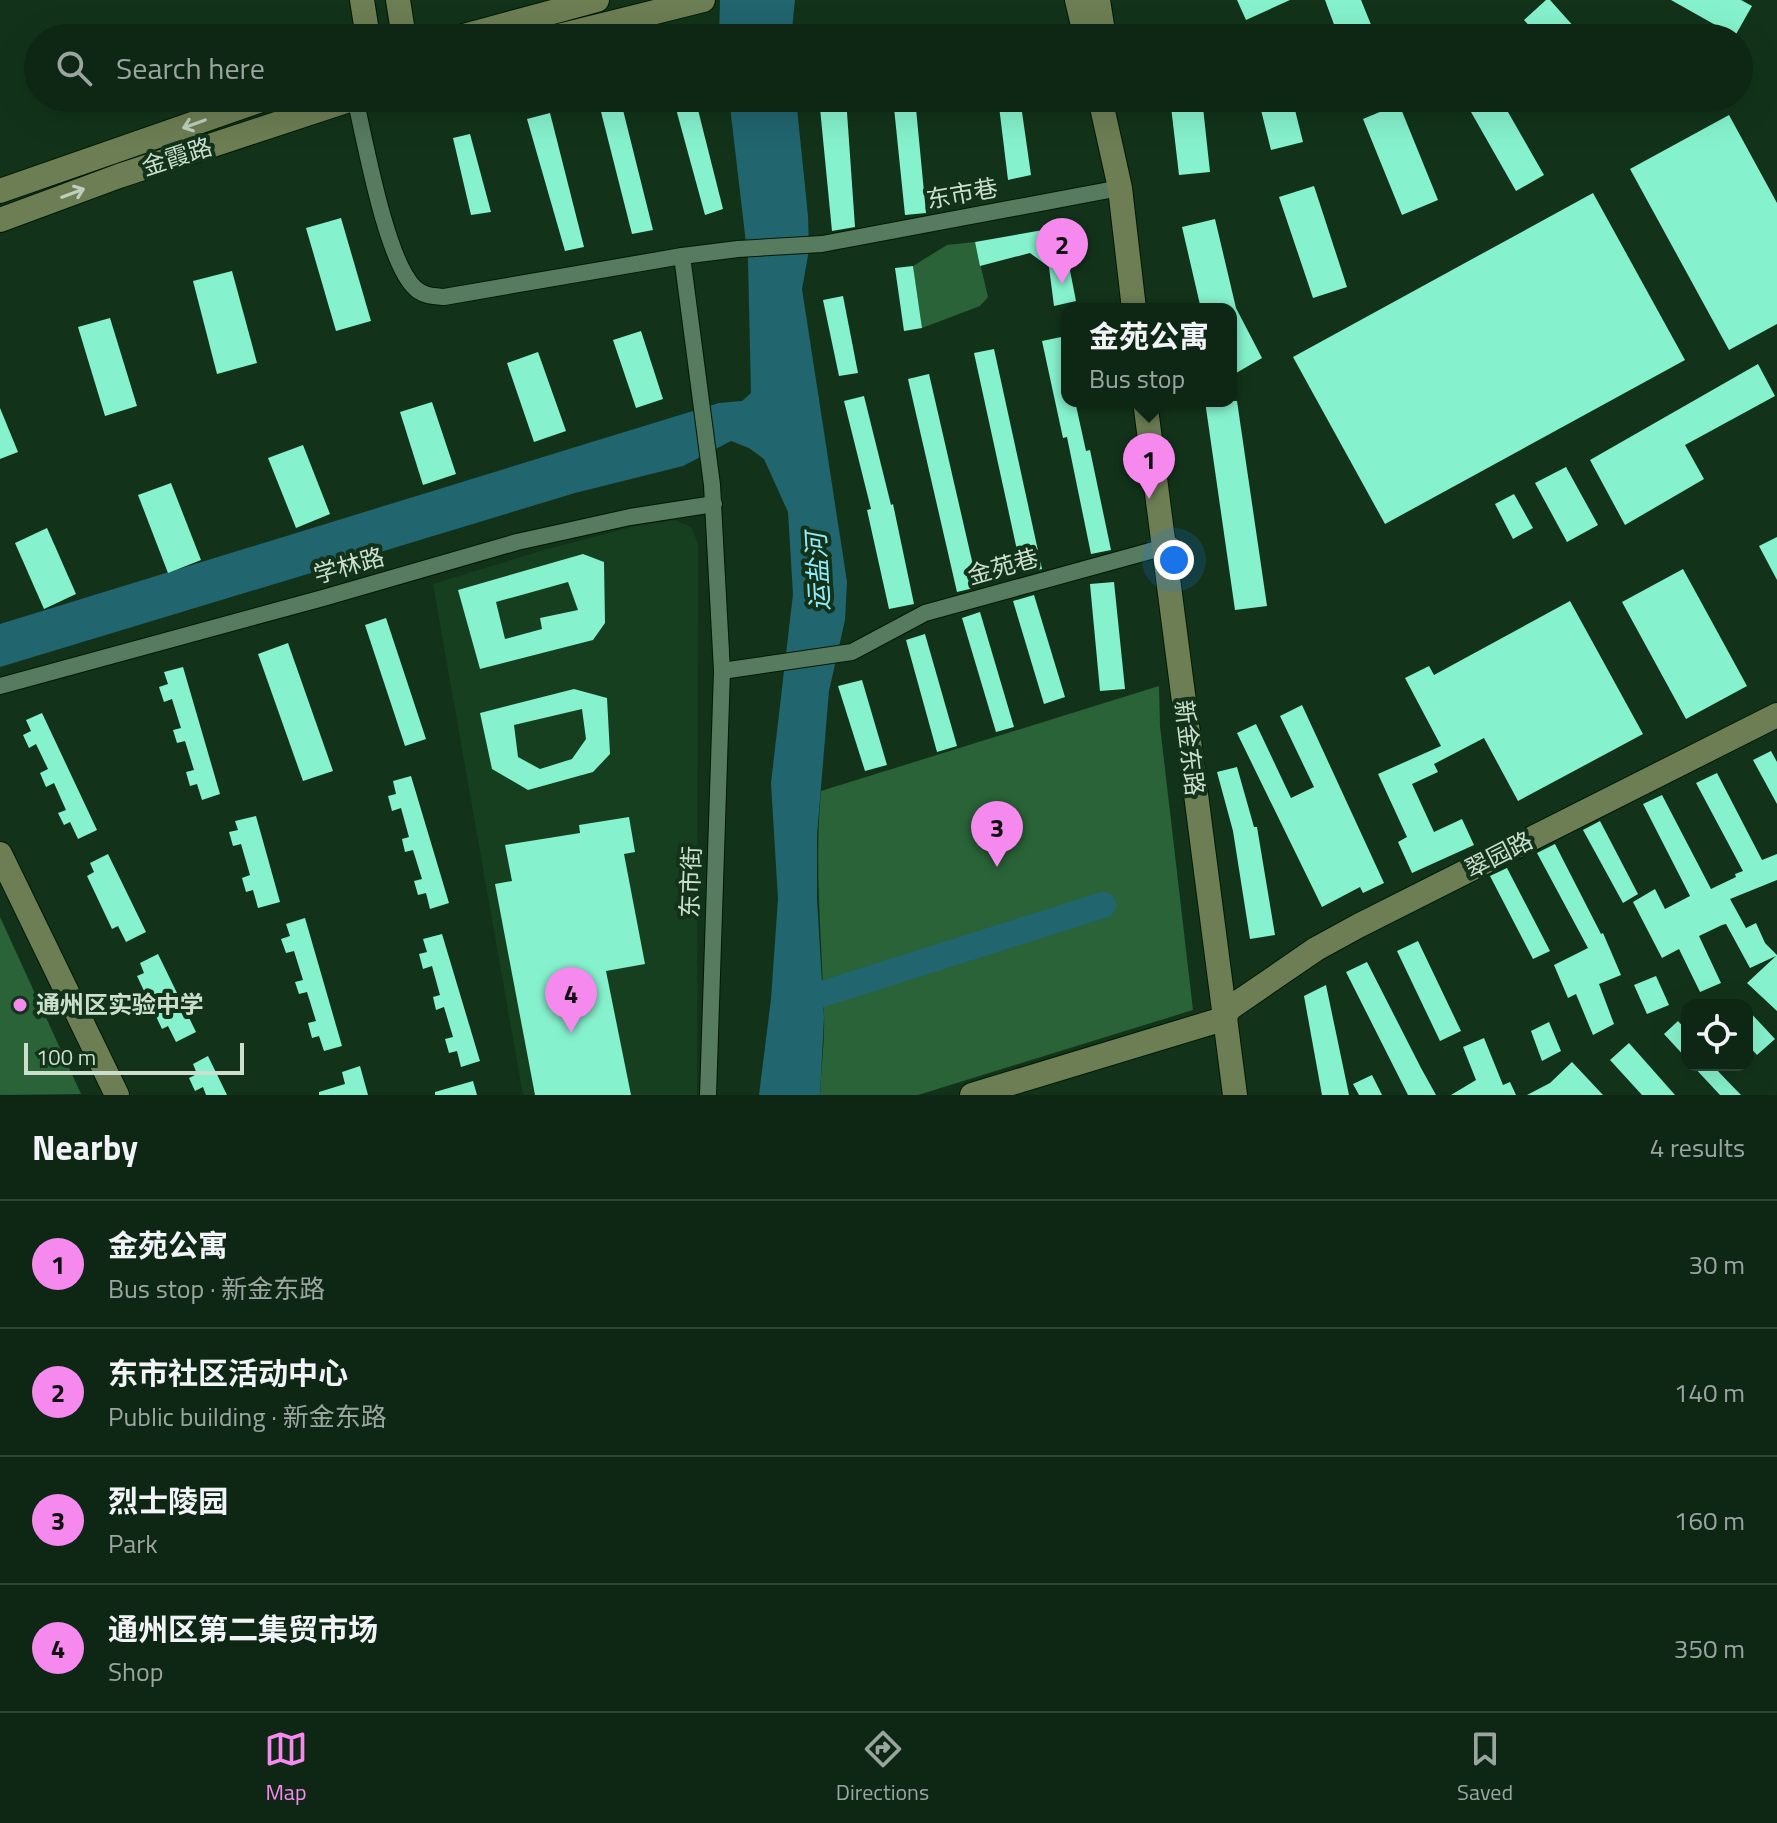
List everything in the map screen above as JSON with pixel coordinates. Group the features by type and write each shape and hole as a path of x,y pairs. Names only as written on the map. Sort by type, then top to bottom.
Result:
{"main road":[{"path":"362,0 366,24"},
{"path":"398,0 402,24"},
{"path":"508,24 597,0"},
{"path":"607,24 703,0"},
{"path":"1077,0 1083,24"},
{"path":"1098,0 1102,24"},
{"name":"金霞路","path":"0,191 227,112"},
{"name":"金霞路","path":"0,220 119,176 313,112"},
{"path":"1103,112 1120,188 1133,303"},
{"path":"1117,112 1131,188 1145,303"},
{"name":"新金东路","path":"1146,407 1168,546 1235,1095"},
{"name":"新金东路","path":"1157,407 1168,546"},
{"name":"翠园路","path":"972,1095 1227,1014 1316,949 1358,926 1777,715"},
{"path":"0,854 117,1095"},
{"name":"新金东路","path":"1227,1014 1244,1095"}],"street":[{"name":"东市巷","path":"358,112 389,239 414,288 426,295 444,297 682,256 812,244 1120,188"},
{"name":"东市街","path":"682,256 714,504 722,671 708,1095"},
{"name":"学林路","path":"0,686 517,542 630,517 714,504"},
{"name":"金苑巷","path":"722,671 852,652 925,613 1168,546"}],"shaded area":[{"path":"975,242 988,297 980,306 922,328 913,266 947,245"},
{"path":"675,520 691,527 698,544 697,1095 523,1095 433,584 544,550 636,526"},
{"path":"1159,686 1160,726 1193,1010 918,1095 820,1095 824,1024 818,875 821,791"},
{"name":"通州区实验中学","path":"0,917 81,1094 0,1095"}],"water":[{"path":"720,0 795,0 792,24 719,24"},
{"name":"运盐河","path":"731,112 797,112 809,250 802,289 847,582 845,620 829,691 817,835 817,899 824,1017 820,1095 759,1095 771,999 778,899 771,783 793,594 788,512 764,459 749,448 731,441 683,466 575,493 0,667 0,624 719,403 742,401 751,393 748,260"}],"building":[{"path":"1237,0 1290,0 1246,20"},
{"path":"1325,0 1361,0 1371,24 1334,24"},
{"path":"1546,0 1550,0 1571,24 1528,24 1524,20"},
{"path":"1671,0 1741,0 1752,6 1742,24 1714,24"},
{"path":"601,112 624,112 653,230 632,234"},
{"path":"677,112 699,112 723,209 705,215"},
{"path":"820,112 847,112 855,227 832,231"},
{"path":"894,112 916,112 926,213 905,215"},
{"path":"1000,112 1022,112 1031,175 1008,180"},
{"path":"1172,112 1204,112 1210,172 1179,175"},
{"path":"1262,112 1296,112 1303,142 1271,150"},
{"path":"1380,112 1402,112 1438,200 1402,215 1363,119"},
{"path":"1471,112 1508,112 1544,175 1516,191"},
{"path":"550,113 584,247 565,251 527,119"},
{"path":"1729,115 1777,203 1777,324 1729,350 1630,169"},
{"path":"470,134 491,212 471,215 453,138"},
{"path":"1314,186 1347,287 1313,298 1279,197"},
{"path":"1593,193 1685,360 1385,524 1293,357"},
{"path":"341,218 371,321 336,331 306,228"},
{"path":"1215,219 1235,303 1200,303 1182,227"},
{"path":"1043,230 1065,245 1076,301 1054,306 1049,267 1030,253 980,266 975,242"},
{"path":"913,266 922,328 904,331 895,268"},
{"path":"232,271 257,363 217,374 193,281"},
{"path":"843,296 858,373 839,376 823,300"},
{"path":"1237,310 1262,358 1237,373"},
{"path":"110,318 137,406 105,416 78,327"},
{"path":"641,331 663,399 636,408 613,340"},
{"path":"1061,337 1061,407 1076,407 1086,451 1090,450 1111,550 1091,554 1067,437 1063,438 1042,341"},
{"path":"994,349 1042,569 1022,573 974,353"},
{"path":"538,352 566,431 534,442 507,363"},
{"path":"1758,364 1775,396 1685,445 1704,479 1625,525 1590,460"},
{"path":"929,374 978,587 957,592 908,379"},
{"path":"864,396 893,504 914,604 889,609 867,510 871,509 844,401"},
{"path":"1237,401 1267,606 1235,610 1206,407 1237,407"},
{"path":"432,402 456,474 423,485 400,412"},
{"path":"0,408 18,452 0,459"},
{"path":"303,445 330,514 296,528 268,458"},
{"path":"1566,467 1598,525 1567,542 1535,483"},
{"path":"171,483 201,560 168,573 138,495"},
{"path":"1514,494 1533,528 1513,539 1495,504"},
{"path":"47,528 76,594 44,609 15,543"},
{"path":"1777,537 1777,580 1759,546"},
{"path":"583,554 604,562 605,623 593,640 480,669 458,590","holes":["568,582 578,610 540,618 542,629 505,639 496,602"]},
{"path":"1683,569 1747,686 1686,719 1622,602"},
{"path":"1114,582 1125,689 1100,691 1090,584"},
{"path":"1034,595 1065,697 1044,704 1013,601"},
{"path":"1570,601 1643,734 1518,801 1484,738 1434,764 1438,772 1412,784 1434,832 1462,819 1474,845 1412,873 1398,842 1407,837 1378,774 1441,746 1405,678 1429,666 1434,675"},
{"path":"980,612 1014,727 996,732 962,618"},
{"path":"386,618 426,739 405,746 365,625"},
{"path":"925,634 957,746 937,752 906,640"},
{"path":"288,643 333,771 303,781 258,654"},
{"path":"183,667 220,794 202,800 197,784 190,786 186,772 194,770 185,741 177,743 173,730 181,728 172,699 164,702 159,687 168,684 164,672"},
{"path":"862,680 887,765 865,771 838,686"},
{"path":"574,689 607,698 610,754 593,772 528,790 492,769 480,713","holes":["582,709 586,739 572,759 540,769 518,757 514,725"]},
{"path":"1302,705 1384,883 1363,893 1360,887 1322,907 1237,733 1256,724 1291,798 1314,787 1280,716"},
{"path":"42,713 97,830 78,839 70,822 64,825 58,813 66,810 54,783 46,787 40,773 48,769 36,744 29,748 23,735 31,731 26,720"},
{"path":"1771,751 1777,762 1777,804 1753,760"},
{"path":"1237,767 1254,827 1257,827 1275,935 1250,939 1233,831 1217,772"},
{"path":"1717,773 1762,860 1777,854 1777,880 1730,899 1746,928 1756,923 1765,943 1777,955 1777,1011 1747,983 1776,956 1750,968 1726,924 1722,925 1699,936 1721,983 1700,992 1679,949 1662,958 1633,902 1655,889 1665,909 1690,896 1643,804 1662,795 1711,889 1743,871 1696,783"},
{"path":"411,776 449,903 430,909 426,893 418,895 414,881 422,879 413,850 405,852 402,839 409,837 401,808 392,811 388,796 396,794 393,781"},
{"path":"256,816 280,902 258,908 253,890 246,892 242,878 250,875 241,844 233,846 229,832 238,830 235,821"},
{"path":"629,817 635,852 624,854 645,964 606,971 631,1095 535,1095 495,884 512,881 505,845 580,833 579,825"},
{"path":"1600,821 1638,894 1623,903 1583,830"},
{"path":"1555,844 1603,933 1621,975 1599,984 1614,1024 1593,1035 1576,994 1568,998 1554,965 1588,948 1537,853"},
{"path":"108,854 146,932 126,942 118,926 112,929 87,876 94,872 90,863"},
{"path":"1507,868 1550,951 1533,959 1490,876"},
{"path":"305,918 342,1046 324,1051 319,1036 312,1038 308,1023 316,1021 307,992 299,994 295,982 303,980 294,951 286,953 281,939 290,936 286,924"},
{"path":"442,934 480,1061 461,1067 457,1051 449,1053 445,1039 453,1037 444,1007 436,1010 433,997 440,995 432,966 423,969 419,954 427,952 423,939"},
{"path":"1418,941 1461,1031 1440,1041 1397,951"},
{"path":"158,954 196,1032 176,1042 168,1026 162,1029 137,976 144,973 140,963"},
{"path":"1367,962 1436,1095 1408,1095 1346,972"},
{"path":"1656,976 1669,1005 1647,1014 1634,985"},
{"path":"1326,985 1349,1095 1322,1095 1304,996"},
{"path":"1753,1015 1775,1039 1757,1055 1753,1051"},
{"path":"1678,1021 1681,1024 1681,1052 1664,1034"},
{"path":"1549,1022 1561,1051 1542,1061 1531,1031"},
{"path":"1484,1038 1503,1085 1510,1082 1516,1095 1451,1095 1476,1080 1463,1047"},
{"path":"1629,1043 1675,1095 1642,1095 1610,1060"},
{"path":"208,1056 227,1095 206,1095 203,1087 195,1091 189,1078 197,1074 193,1064"},
{"path":"1572,1062 1603,1095 1527,1095 1550,1083"},
{"path":"360,1066 368,1095 319,1095 319,1092 345,1084 342,1072"},
{"path":"1698,1071 1718,1071 1741,1095 1720,1095"},
{"path":"1372,1075 1382,1095 1359,1095 1353,1084"},
{"path":"473,1081 477,1095 435,1095 435,1092"}],"waterway":[{"path":"791,1004 1103,905"}],"place":[{"name":"东市社区活动中心","path":"1062,284"},
{"name":"金苑公寓","path":"1149,499"},
{"name":"烈士陵园","path":"997,867"},
{"name":"通州区实验中学","path":"20,1005"},
{"name":"通州区第二集贸市场","path":"571,1033"}]}
